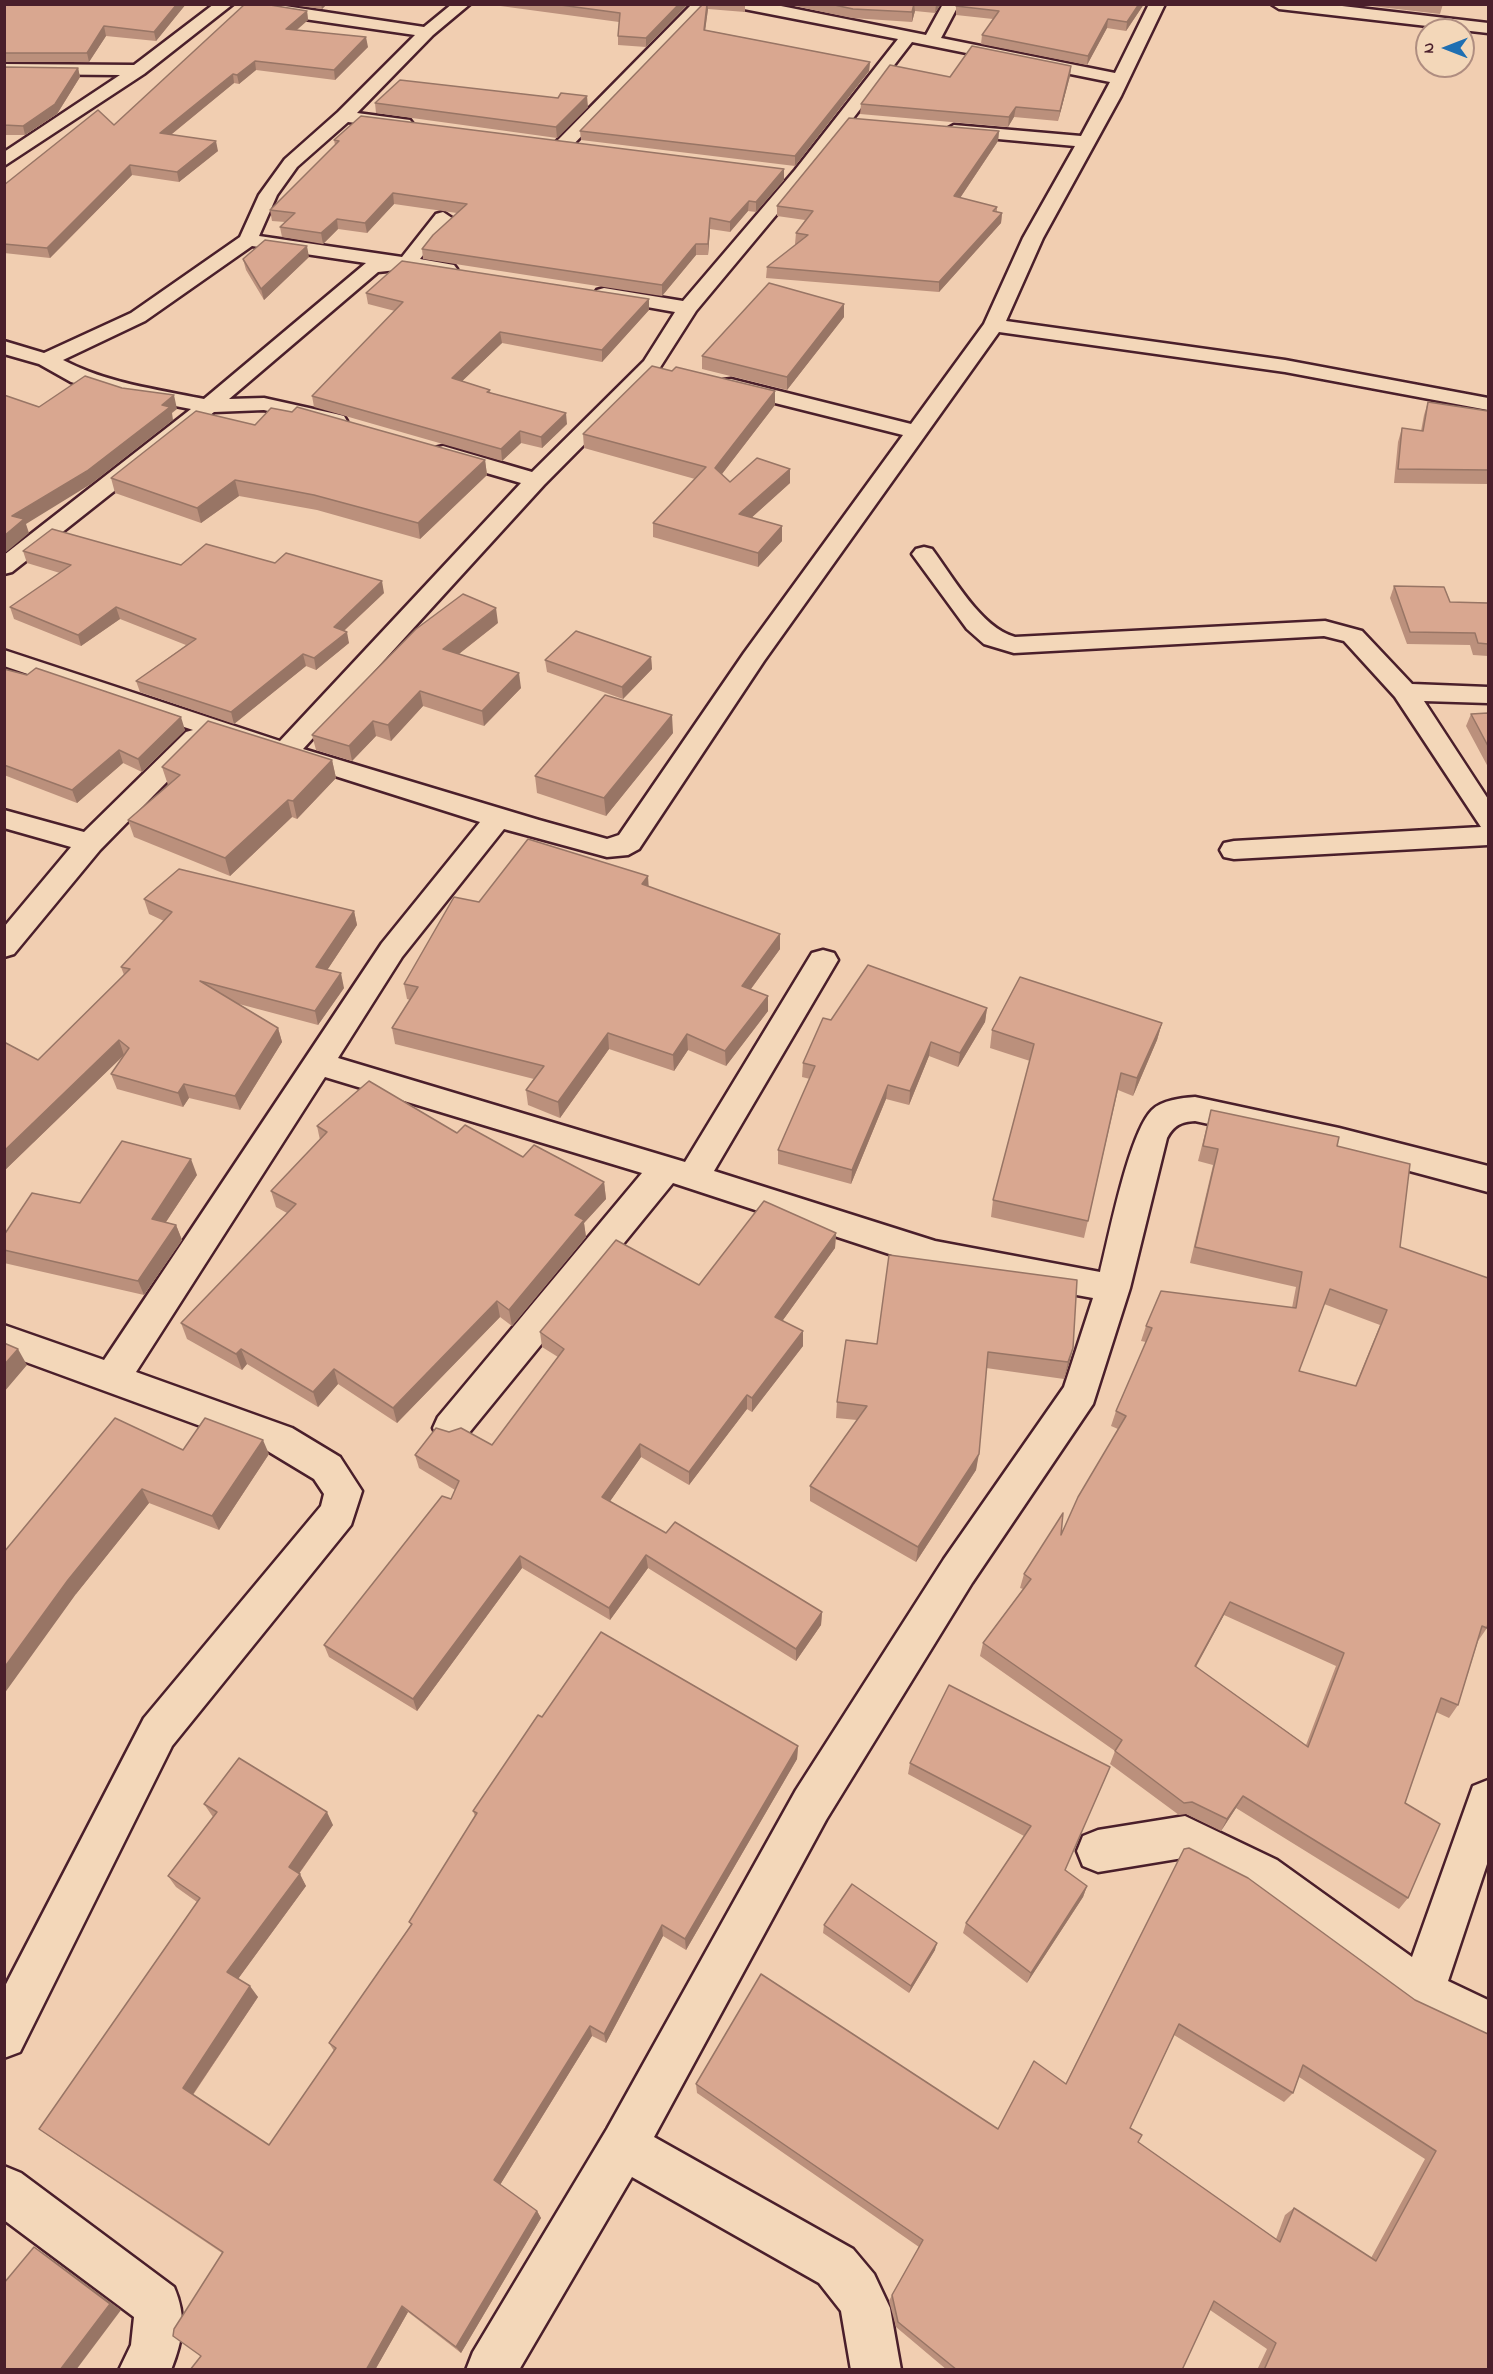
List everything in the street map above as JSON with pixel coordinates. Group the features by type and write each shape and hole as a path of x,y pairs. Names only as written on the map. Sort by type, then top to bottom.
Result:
{"street":[{"path":"4,161 138,70 225,4"},
{"path":"46,360 138,317 248,240 268,195 291,163 344,116 428,32 462,4"},
{"path":"562,146 701,4"},
{"path":"744,4 1121,79"},
{"path":"931,41 951,4"},
{"path":"4,657 285,752 497,819 607,848 618,848 629,842 753,658 994,325 1034,238 1121,79 1157,4"},
{"path":"1279,4 1488,28"},
{"path":"250,6 428,32"},
{"path":"285,752 536,480 652,365 688,308 801,174 909,36"},
{"path":"4,69 138,70"},
{"path":"344,116 424,127"},
{"path":"844,120 867,122"},
{"path":"936,128 1086,142"},
{"path":"539,143 585,149"},
{"path":"779,171 801,174"},
{"path":"7,562 208,406 357,278 374,267 407,263 443,218"},
{"path":"248,240 466,272"},
{"path":"583,291 688,308"},
{"path":"994,325 1285,366 1488,404"},
{"path":"4,347 46,360 79,377 106,385 208,406 264,404 357,428"},
{"path":"652,365 675,370"},
{"path":"709,379 916,432"},
{"path":"424,447 536,480"},
{"path":"924,555 976,624 993,639 1014,645 1325,628 1353,636 1405,692 1488,820"},
{"path":"1405,692 1488,695"},
{"path":"4,947 90,843 207,726"},
{"path":"4,819 90,843"},
{"path":"112,1378 320,1064 392,950 497,819"},
{"path":"1234,850 1488,836"},
{"path":"451,1428 679,1172 823,960"},
{"path":"320,1064 679,1172 935,1256 1113,1288"},
{"path":"491,2370 624,2146 811,1805 958,1571 1080,1393 1113,1288 1151,1138 1160,1120 1173,1111 1195,1109 1254,1121 1488,1179"},
{"path":"4,1338 279,1439 327,1468 344,1491 338,1513 158,1732 4,2036"},
{"path":"1422,1992 1488,1801"},
{"path":"1098,1851 1185,1836 1262,1875 1422,1992 1488,2023"},
{"path":"624,2146 836,2266 854,2284 862,2298 876,2370"},
{"path":"4,2190 157,2304 161,2321 155,2352 144,2370"}],"building":[{"path":"4,4 177,4 154,32 104,26 87,53 4,53"},
{"path":"245,4 264,4 307,11 286,29 366,37 334,70 255,61 237,75 233,74 160,133 216,141 177,172 130,165 47,248 4,244 4,185 98,110 114,125"},
{"path":"553,4 679,4 646,38 618,36 620,13"},
{"path":"703,4 707,4 704,30 870,62 795,156 580,131"},
{"path":"830,4 914,4 912,12 853,9"},
{"path":"957,4 1139,4 1127,22 1108,19 1088,56 982,35 999,11 956,6"},
{"path":"972,46 1071,66 1060,111 1016,107 1009,117 861,104 890,65 950,77"},
{"path":"4,67 78,68 55,104 23,126 4,125"},
{"path":"400,80 558,98 561,93 587,96 556,127 375,103"},
{"path":"361,116 784,169 756,202 749,201 730,222 710,218 708,244 696,244 662,285 422,249 433,235 467,204 393,193 365,223 337,219 321,233 280,227 295,213 270,210 339,141 334,140"},
{"path":"849,118 999,131 954,196 997,207 993,211 1002,213 939,282 767,267 808,235 796,233 813,211 777,206"},
{"path":"265,240 307,246 261,289 243,259"},
{"path":"402,261 649,299 602,350 500,332 452,378 490,390 487,392 566,413 541,437 520,431 501,449 312,396 403,302 366,293"},
{"path":"769,283 844,304 787,377 702,356"},
{"path":"652,366 672,371 676,367 775,391 715,468 730,482 757,458 790,469 739,514 782,526 758,553 653,523 706,467 583,434"},
{"path":"85,376 122,388 174,395 162,405 170,407 87,471 12,516 24,519 4,536 4,395 39,407"},
{"path":"1428,402 1488,411 1488,470 1398,469 1402,428 1423,431"},
{"path":"297,407 485,460 418,523 314,495 235,480 197,508 111,478 196,411 255,425 271,408 292,412"},
{"path":"52,529 181,565 206,544 275,563 286,553 382,581 334,627 347,632 314,658 303,654 231,712 136,681 196,639 116,607 78,635 10,607 71,565 23,551"},
{"path":"1394,586 1444,587 1450,602 1488,603 1488,644 1478,643 1475,633 1410,632"},
{"path":"463,594 496,608 443,649 519,673 482,711 420,691 388,725 373,721 349,746 312,735 416,629"},
{"path":"576,631 651,657 622,687 545,660"},
{"path":"36,668 181,717 138,759 119,750 72,790 4,765 4,669 27,675"},
{"path":"605,695 672,715 604,798 535,776"},
{"path":"1488,713 1488,746 1471,714"},
{"path":"208,721 332,760 293,801 288,800 225,858 128,820 180,775 162,767"},
{"path":"528,839 648,876 642,884 780,934 742,986 768,996 725,1051 687,1034 673,1055 608,1033 558,1102 526,1090 544,1066 392,1028 418,987 404,984 454,897 479,902"},
{"path":"179,869 354,911 316,967 341,973 315,1011 200,981 278,1028 235,1096 184,1084 178,1093 111,1074 129,1048 119,1040 4,1151 4,1042 38,1060 130,969 121,967 172,912 144,899"},
{"path":"868,965 987,1008 960,1053 931,1042 910,1091 888,1085 852,1170 778,1150 815,1066 803,1063 823,1018 831,1020"},
{"path":"1020,977 1162,1023 1137,1078 1121,1073 1088,1221 993,1200 1034,1044 992,1030"},
{"path":"369,1081 457,1133 465,1125 523,1157 534,1145 604,1182 575,1215 584,1220 509,1310 497,1301 393,1408 334,1369 313,1392 241,1349 236,1354 181,1323 296,1204 271,1191 327,1132 317,1126"},
{"path":"1211,1110 1339,1137 1337,1146 1410,1164 1400,1247 1488,1278 1488,1624 1487,1628 1482,1626 1458,1705 1441,1698 1405,1803 1440,1824 1408,1898 1243,1796 1227,1819 1192,1802 1184,1803 1115,1751 1122,1740 983,1643 1031,1579 1024,1574 1063,1513 1061,1535 1078,1497 1126,1416 1116,1411 1152,1328 1146,1326 1161,1291 1296,1308 1302,1272 1195,1247 1218,1149 1203,1146","holes":["1330,1289 1387,1310 1356,1386 1299,1371","1230,1602 1344,1653 1308,1747 1195,1666"]},
{"path":"122,1141 191,1159 152,1219 176,1225 138,1281 4,1250 4,1235 32,1193 80,1203"},
{"path":"764,1201 836,1233 775,1317 803,1331 752,1398 747,1395 689,1472 640,1444 602,1497 666,1533 675,1522 822,1612 796,1649 646,1555 609,1608 520,1556 413,1699 324,1645 442,1496 451,1499 459,1481 415,1455 436,1428 449,1432 461,1428 492,1445 564,1349 540,1332 616,1240 699,1285"},
{"path":"889,1255 1077,1280 1073,1348 1068,1362 988,1352 979,1454 918,1547 810,1486 867,1406 837,1402 846,1340 877,1344"},
{"path":"4,1343 18,1349 4,1365"},
{"path":"115,1418 183,1450 205,1418 263,1440 212,1516 142,1489 68,1580 4,1668 4,1552"},
{"path":"601,1632 798,1746 685,1939 662,1925 604,2034 590,2026 494,2180 537,2211 456,2347 402,2306 366,2370 190,2370 201,2356 173,2336 174,2329 223,2252 39,2129 200,1898 168,1876 217,1812 204,1804 239,1758 327,1812 289,1867 300,1874 227,1972 250,1986 183,2088 269,2145 336,2048 329,2043 412,1924 409,1922 477,1813 473,1811 538,1715 542,1717"},
{"path":"949,1685 1110,1767 1065,1870 1087,1886 1031,1973 966,1923 1031,1826 910,1763"},
{"path":"1189,1848 1248,1878 1415,2000 1488,2034 1488,2370 1264,2370 1276,2343 1214,2301 1182,2370 957,2370 898,2322 892,2295 923,2240 696,2084 761,1974 998,2129 1034,2061 1066,2084 1184,1849","holes":["1179,2024 1293,2093 1303,2065 1436,2151 1376,2261 1294,2208 1280,2242 1138,2142 1142,2135 1130,2128"]},
{"path":"852,1884 937,1943 911,1986 824,1925"},
{"path":"34,2247 110,2304 60,2370 4,2370 4,2283"}]}
